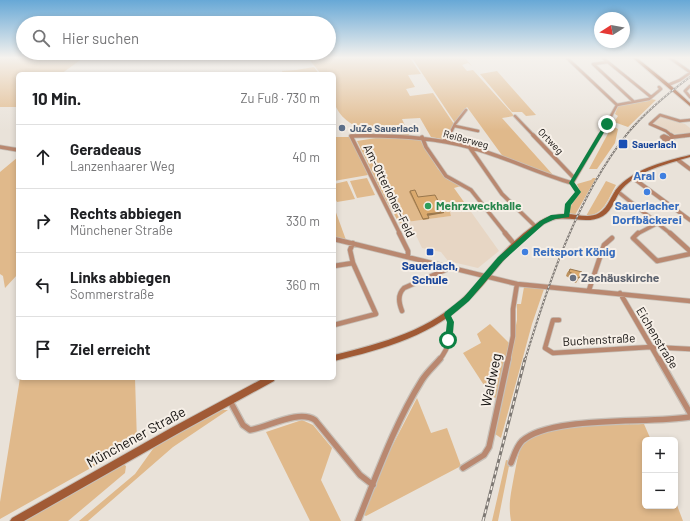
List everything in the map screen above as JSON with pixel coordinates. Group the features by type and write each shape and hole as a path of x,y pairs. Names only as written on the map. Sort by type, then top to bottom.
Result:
{"main road":[{"path":"665,82 690,105"},
{"path":"336,358 390,344 410,337 430,326 447,315 466,299 500,259 536,227 554,217 567,215 585,218 597,216 607,209 621,186 633,178 649,170 690,156"},
{"name":"Münchener Straße","path":"15,521 267,380"}],"street":[{"path":"593,82 617,105"},
{"path":"613,82 633,101"},
{"path":"633,82 651,97"},
{"path":"668,85 674,82"},
{"path":"690,86 685,91 690,98"},
{"path":"567,215 566,211 568,204 578,192 572,183 574,178 617,105 633,101 646,100 661,89 659,87"},
{"path":"444,141 450,135 466,110"},
{"path":"674,137 666,131 650,124 651,121 660,115 680,121 690,120"},
{"name":"Ortweg","path":"515,116 574,178"},
{"path":"455,126 478,131"},
{"name":"Reißerweg","path":"351,136 385,135 444,141 469,147 572,183"},
{"path":"670,138 690,135"},
{"name":"Am-Otterloher-Feld","path":"351,136 406,248 408,256"},
{"path":"422,138 446,176 468,187 515,245"},
{"path":"0,147 16,150"},
{"path":"469,147 502,194 536,227"},
{"path":"678,160 690,169"},
{"path":"633,178 690,220"},
{"path":"617,191 690,250"},
{"path":"658,223 639,232 633,238 657,261 690,254"},
{"path":"589,290 604,245 612,238"},
{"path":"336,240 517,284 620,293 690,302"},
{"path":"336,324 376,314 353,263 350,250 353,244"},
{"path":"336,266 353,263"},
{"path":"402,311 399,303 400,292 404,288 452,267"},
{"name":"Waldweg","path":"463,468 484,454 489,447 513,336 513,309 517,284"},
{"name":"Eichenstraße","path":"620,293 690,413"},
{"path":"358,521 392,435 424,377 445,352 451,322 447,315"},
{"name":"Buchenstraße","path":"559,320 553,320 545,348 553,352 651,347 690,349"},
{"path":"230,401 243,425 250,430 269,426 293,418 308,416 315,420 360,475 373,484"},
{"path":"511,463 523,440 551,428 577,424 670,420 690,417"}],"shaded area":[{"path":"0,82 16,82 16,107 0,107"},
{"path":"336,82 412,82 415,87 406,89 410,96 433,93 454,124 448,134 442,139 431,137 420,118 402,119 409,135 388,134 366,130 355,126 346,120 336,106"},
{"path":"428,82 484,82 514,116 502,118 554,176 504,158 467,107 455,123"},
{"path":"487,82 507,82 536,115 526,116 522,112 512,112"},
{"path":"651,99 656,100 628,127 614,122 618,116 615,114 618,106 626,103 649,101"},
{"path":"659,116 685,124 690,128 690,133 674,134 652,125"},
{"path":"612,126 618,129 615,143 597,169 589,169"},
{"path":"336,137 350,137 368,175 336,181"},
{"path":"382,137 419,138 438,169 447,179 461,186 454,188 469,209 450,212 451,216 399,223 383,195 357,141"},
{"path":"16,159 16,276 5,288 3,276 0,274 0,172"},
{"path":"367,178 375,195 357,198 350,181"},
{"path":"596,178 575,215 570,213 569,209 580,191 577,184"},
{"path":"347,181 355,199 337,202 336,184"},
{"path":"606,181 616,185 608,201 597,213 586,216"},
{"path":"469,209 499,251 478,268 448,261 441,252 422,248 414,231 403,233 399,223 451,216 449,212"},
{"path":"336,212 346,240 336,238"},
{"path":"524,287 544,289 532,324 501,438 495,434 517,320 517,304 521,304"},
{"path":"490,324 509,343 498,399 491,396 463,353 481,343 477,334"},
{"path":"20,380 135,380 137,442 0,519 0,502"},
{"path":"417,398 431,433 447,428 461,466 366,516 362,514 386,458"},
{"path":"222,410 228,410 173,447 88,521 79,521 135,474 155,446"},
{"path":"302,420 313,425 332,448 321,480 341,521 310,521 266,432"},
{"path":"644,424 650,437 642,437 642,509 678,508 683,521 511,521 510,498 518,455 523,444 532,437 545,432 580,426"},
{"path":"506,460 510,461 498,521 492,521"},
{"path":"123,464 126,466 125,473 68,521 23,521"}],"building":[{"path":"339,125 343,125 345,129 341,129"},
{"name":"Mehrzweckhalle","path":"415,190 418,197 435,195 444,212 427,214 429,218 423,219 410,191"},
{"path":"570,269 582,272 579,278 569,272"}],"railway":[{"path":"525,360 554,272 566,242 593,185 609,159 641,118 683,82"},
{"path":"483,521 525,359"}],"place":[{"name":"JuZe Sauerlach","path":"342,128"},
{"name":"Sauerlach","path":"623,144"},
{"name":"Aral","path":"663,176"},
{"name":"Sauerlacher Dorfbäckerei","path":"647,192"},
{"name":"Mehrzweckhalle","path":"428,206"},
{"name":"Sauerlach, Schule","path":"430,252"},
{"name":"Reitsport König","path":"525,252"},
{"name":"Zachäuskirche","path":"573,278"}],"route":[{"path":"448,340 451,322 447,315 466,299 500,259 542,222 554,217 567,215 566,211 568,204 578,192 576,186 572,183 574,178 578,175 607,124"}]}
